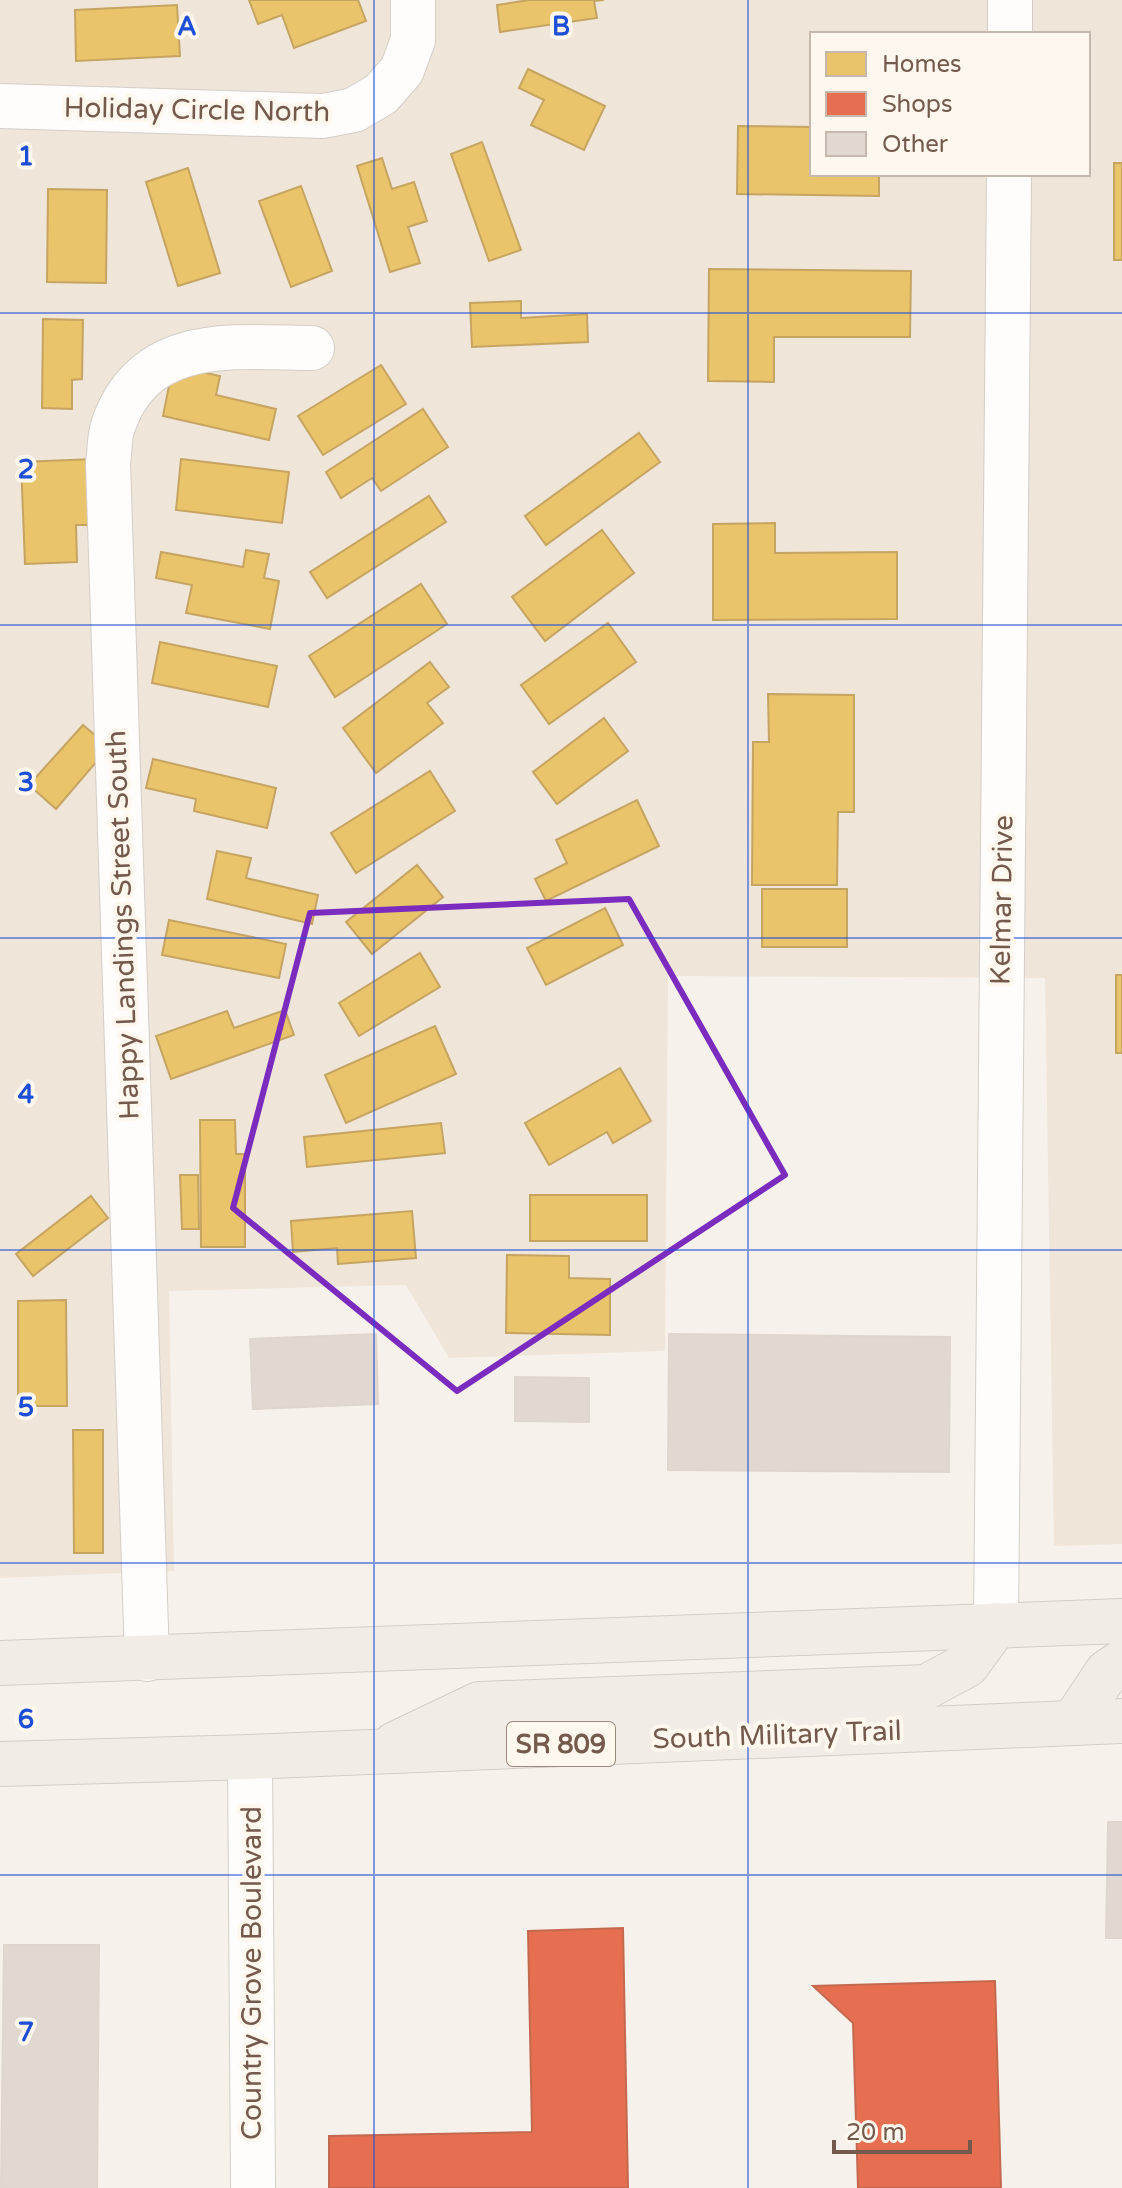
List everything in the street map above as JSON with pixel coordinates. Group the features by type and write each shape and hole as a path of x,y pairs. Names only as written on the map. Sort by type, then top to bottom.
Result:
{"main road":[{"path":"0,1663 1122,1621"},
{"path":"378,1752 479,1704 926,1687 967,1665 996,1625"},
{"path":"1073,1723 1107,1672 1122,1662"},
{"name":"South Military Trail","path":"0,1764 250,1757 1122,1721"}],"street":[{"name":"Holiday Circle North","path":"0,106 323,116 354,110 381,94 402,70 413,40 413,0"},
{"path":"1010,0 1010,32"},
{"name":"Kelmar Drive","path":"996,1625 1009,176"},
{"name":"Happy Landings Street South","path":"147,1659 108,463 112,428 128,397 150,371 181,354 215,347 312,348"},
{"name":"Country Grove Boulevard","path":"250,1757 253,2188"}],"highlighted area":[{"path":"629,899 785,1175 457,1391 233,1208 310,913"}],"shaded area":[{"path":"0,0 1122,0 1122,1544 1054,1546 1045,978 668,976 665,1351 449,1358 406,1285 169,1291 174,1571 0,1578"}],"building: Homes":[{"path":"249,0 358,0 366,21 294,48 282,15 258,24"},
{"path":"529,0 604,0 594,1 597,18 500,32 497,5"},
{"path":"177,5 180,56 76,61 75,10"},
{"path":"528,69 605,106 584,150 531,125 544,100 519,88"},
{"path":"738,126 810,127 810,176 879,176 879,196 737,194"},
{"path":"482,142 521,250 489,261 451,154"},
{"path":"382,158 392,189 414,182 427,221 408,227 420,263 390,272 357,166"},
{"path":"1114,163 1122,163 1122,260 1114,260"},
{"path":"188,168 220,273 178,286 146,182"},
{"path":"301,186 332,271 291,287 259,201"},
{"path":"48,189 107,190 106,283 47,282"},
{"path":"709,269 911,271 910,337 774,337 774,382 708,381"},
{"path":"521,301 521,318 587,314 588,342 472,347 470,303"},
{"path":"43,319 83,320 82,379 72,380 72,409 42,408"},
{"path":"381,365 406,404 323,455 298,416"},
{"path":"173,366 220,376 216,395 276,409 269,440 163,416"},
{"path":"423,409 448,447 381,491 372,478 341,498 326,472"},
{"path":"639,433 660,462 546,545 525,516"},
{"path":"94,459 96,525 76,525 77,562 25,564 21,462"},
{"path":"181,459 289,472 282,523 176,510"},
{"path":"429,496 446,522 327,598 310,572"},
{"path":"775,523 775,553 897,552 897,619 713,620 713,524"},
{"path":"602,530 634,573 545,641 512,597"},
{"path":"246,550 269,554 264,578 279,581 270,629 186,613 192,585 156,578 161,552 243,567"},
{"path":"421,584 447,624 335,697 309,656"},
{"path":"608,623 636,662 549,724 521,685"},
{"path":"160,642 277,666 268,707 152,683"},
{"path":"430,662 449,687 427,703 443,723 376,773 343,728"},
{"path":"768,694 854,695 854,812 838,812 837,885 752,885 753,742 769,742"},
{"path":"604,718 628,751 557,804 533,772"},
{"path":"83,725 109,747 56,809 29,785"},
{"path":"153,759 276,788 267,828 194,811 196,799 146,788"},
{"path":"430,771 455,811 356,873 331,833"},
{"path":"637,800 659,846 546,901 535,879 567,863 556,840"},
{"path":"217,851 251,858 246,878 318,895 312,924 207,899"},
{"path":"417,865 443,897 372,954 346,922"},
{"path":"762,889 847,889 847,947 762,947"},
{"path":"605,908 623,945 546,985 527,948"},
{"path":"169,920 286,944 279,978 162,955"},
{"path":"420,953 440,987 359,1036 339,1003"},
{"path":"1116,975 1122,975 1122,1053 1116,1053"},
{"path":"285,1010 294,1035 171,1079 156,1036 227,1011 234,1028"},
{"path":"435,1026 456,1074 346,1123 325,1075"},
{"path":"620,1068 651,1121 613,1143 607,1132 549,1165 525,1123"},
{"path":"200,1120 235,1120 236,1154 245,1154 245,1247 201,1247"},
{"path":"441,1123 445,1153 307,1167 304,1137"},
{"path":"180,1175 198,1175 199,1229 182,1229"},
{"path":"530,1195 647,1195 647,1241 530,1241"},
{"path":"91,1196 108,1218 33,1276 16,1254"},
{"path":"412,1211 416,1258 338,1264 337,1248 293,1252 291,1221"},
{"path":"507,1255 569,1256 569,1278 610,1279 610,1335 506,1333"},
{"path":"66,1300 67,1406 18,1406 18,1301"},
{"path":"73,1430 103,1430 103,1553 74,1553"}],"building: Shops":[{"path":"623,1928 628,2188 329,2188 329,2136 532,2132 528,1931"},
{"path":"995,1981 1001,2188 858,2188 853,2023 813,1986"}],"building: Other":[{"path":"376,1334 378,1404 253,1409 250,1339"},
{"path":"669,1334 950,1337 949,1472 668,1470"},
{"path":"515,1377 589,1378 589,1422 515,1421"},
{"path":"1108,1822 1122,1822 1122,1938 1106,1938"},
{"path":"4,1945 99,1945 97,2188 1,2188"}]}
